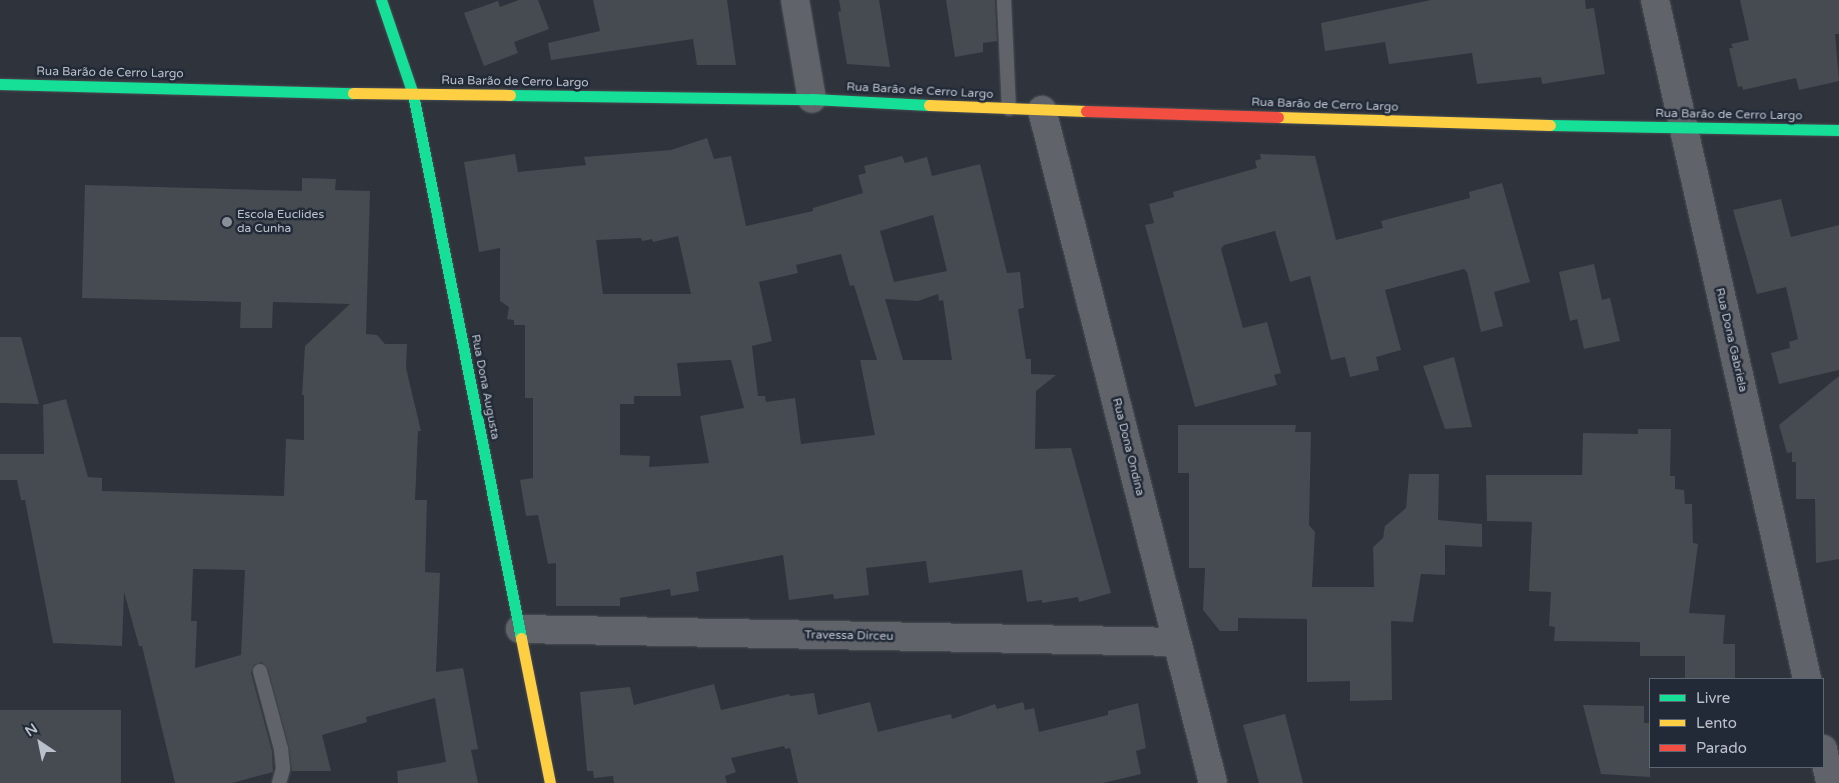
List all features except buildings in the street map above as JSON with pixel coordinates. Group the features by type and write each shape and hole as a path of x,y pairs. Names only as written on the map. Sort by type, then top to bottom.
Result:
{"street":[{"name":"Rua Dona Augusta","path":"381,0 413,94 550,783"},
{"path":"795,0 812,99"},
{"name":"Rua Dona Gabriela","path":"1655,0 1807,678"},
{"name":"Rua Barão de Cerro Largo","path":"0,84 413,94 812,99 1042,110 1684,129 1839,130"},
{"name":"Rua Dona Ondina","path":"1042,110 1213,783"},
{"name":"Travessa Dirceu","path":"520,629 1178,642"},
{"path":"1824,755 1830,783"}],"lane":[{"path":"1004,0 1009,109"},
{"path":"260,671 281,749 283,769 279,783"}],"traffic: fast":[{"path":"381,0 413,94 521,638"},
{"path":"0,84 353,93"},
{"path":"510,95 812,99 929,105"},
{"path":"1550,125 1839,130"}],"traffic: slow":[{"path":"353,93 510,95"},
{"path":"929,105 1086,111"},
{"path":"1278,117 1550,125"},
{"path":"521,638 550,783"}],"traffic: jam":[{"path":"1086,111 1278,117"}],"place":[{"name":"Escola Euclides da Cunha","path":"227,222"}]}
